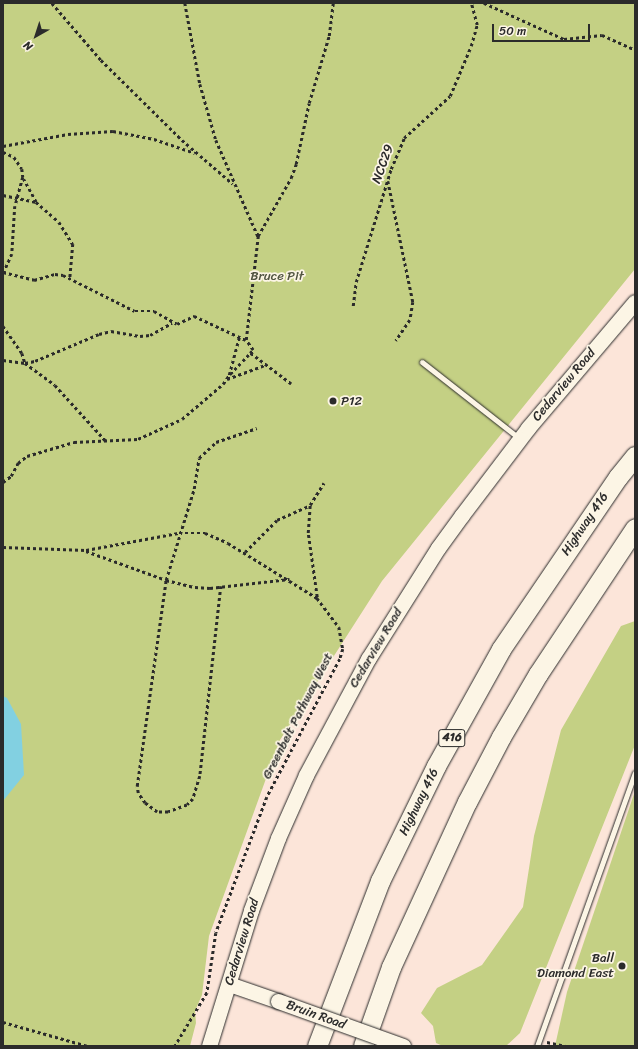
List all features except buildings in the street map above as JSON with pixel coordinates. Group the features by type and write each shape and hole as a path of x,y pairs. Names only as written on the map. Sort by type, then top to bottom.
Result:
{"highway":[{"name":"Highway 416","path":"317,1046 380,881 436,766 501,649 618,477 635,456"},
{"path":"363,1046 391,967 467,802 538,674 635,528"}],"main road":[{"name":"Cedarview Road","path":"209,1046 229,984 250,910 278,838 339,712 438,548 520,439 635,302"},
{"name":"Bruin Road","path":"229,984 403,1046"}],"lane":[{"path":"422,362 520,439"},
{"path":"538,1044 635,773"}],"path":[{"path":"52,3 101,60 198,153 233,184"},
{"path":"185,3 200,84 216,140 233,184 258,236"},
{"path":"246,340 258,236 291,178 296,164 309,102 329,36 333,3"},
{"name":"NCC29","path":"353,306 356,282 387,181 404,138 450,96 471,46 477,25 471,3"},
{"path":"484,3 564,39 602,35 635,50"},
{"path":"3,146 68,134 113,131 154,138 198,153"},
{"path":"3,152 14,157 22,169 23,178 36,202 60,222 73,244 70,278"},
{"path":"3,482 11,476 18,463 27,456 74,442 138,439 161,431 199,407 217,392 229,375 252,350 246,340 194,316 177,324 172,323 154,311 134,311 70,278 55,274 34,280 3,273 12,254 17,199 23,178"},
{"path":"387,181 413,302 410,320 396,341"},
{"path":"3,194 17,199 36,202"},
{"path":"3,360 25,363 35,361 99,334 111,331 140,336 150,335 172,323"},
{"path":"3,326 22,353 25,363 68,396 107,441"},
{"path":"229,375 239,337"},
{"path":"250,352 291,384"},
{"path":"226,379 266,365"},
{"path":"221,586 200,776 193,799 186,805 168,812 157,812 142,800 137,786 166,580 179,542 179,533 194,489 199,458 216,442 257,428"},
{"path":"317,598 308,534 310,505 324,483"},
{"path":"245,552 277,520 310,505"},
{"name":"Greenbelt Pathway West","path":"3,547 86,550 179,533 205,533 245,552 317,598 339,627 343,649 340,659 267,797 216,933 207,993 175,1046"},
{"path":"86,550 166,580 195,587 221,586 289,579"},
{"path":"3,1022 88,1046"},
{"path":"538,1044 566,1046"}],"green space":[{"name":"Bruce Pit","path":"3,3 635,3 635,269 382,581 280,740 209,936 202,995 195,1011 196,1023 190,1046 3,1046"},
{"path":"635,621 635,745 520,1033 506,1046 443,1046 436,1043 433,1026 421,1013 437,988 482,965 523,907 534,836 561,730 621,626"},
{"path":"635,791 635,1046 555,1046 567,992"}],"water":[{"path":"3,696 7,698 21,724 24,775 3,801"}],"place":[{"name":"P12","path":"333,401"},
{"name":"Ball Diamond East","path":"622,966"}]}
